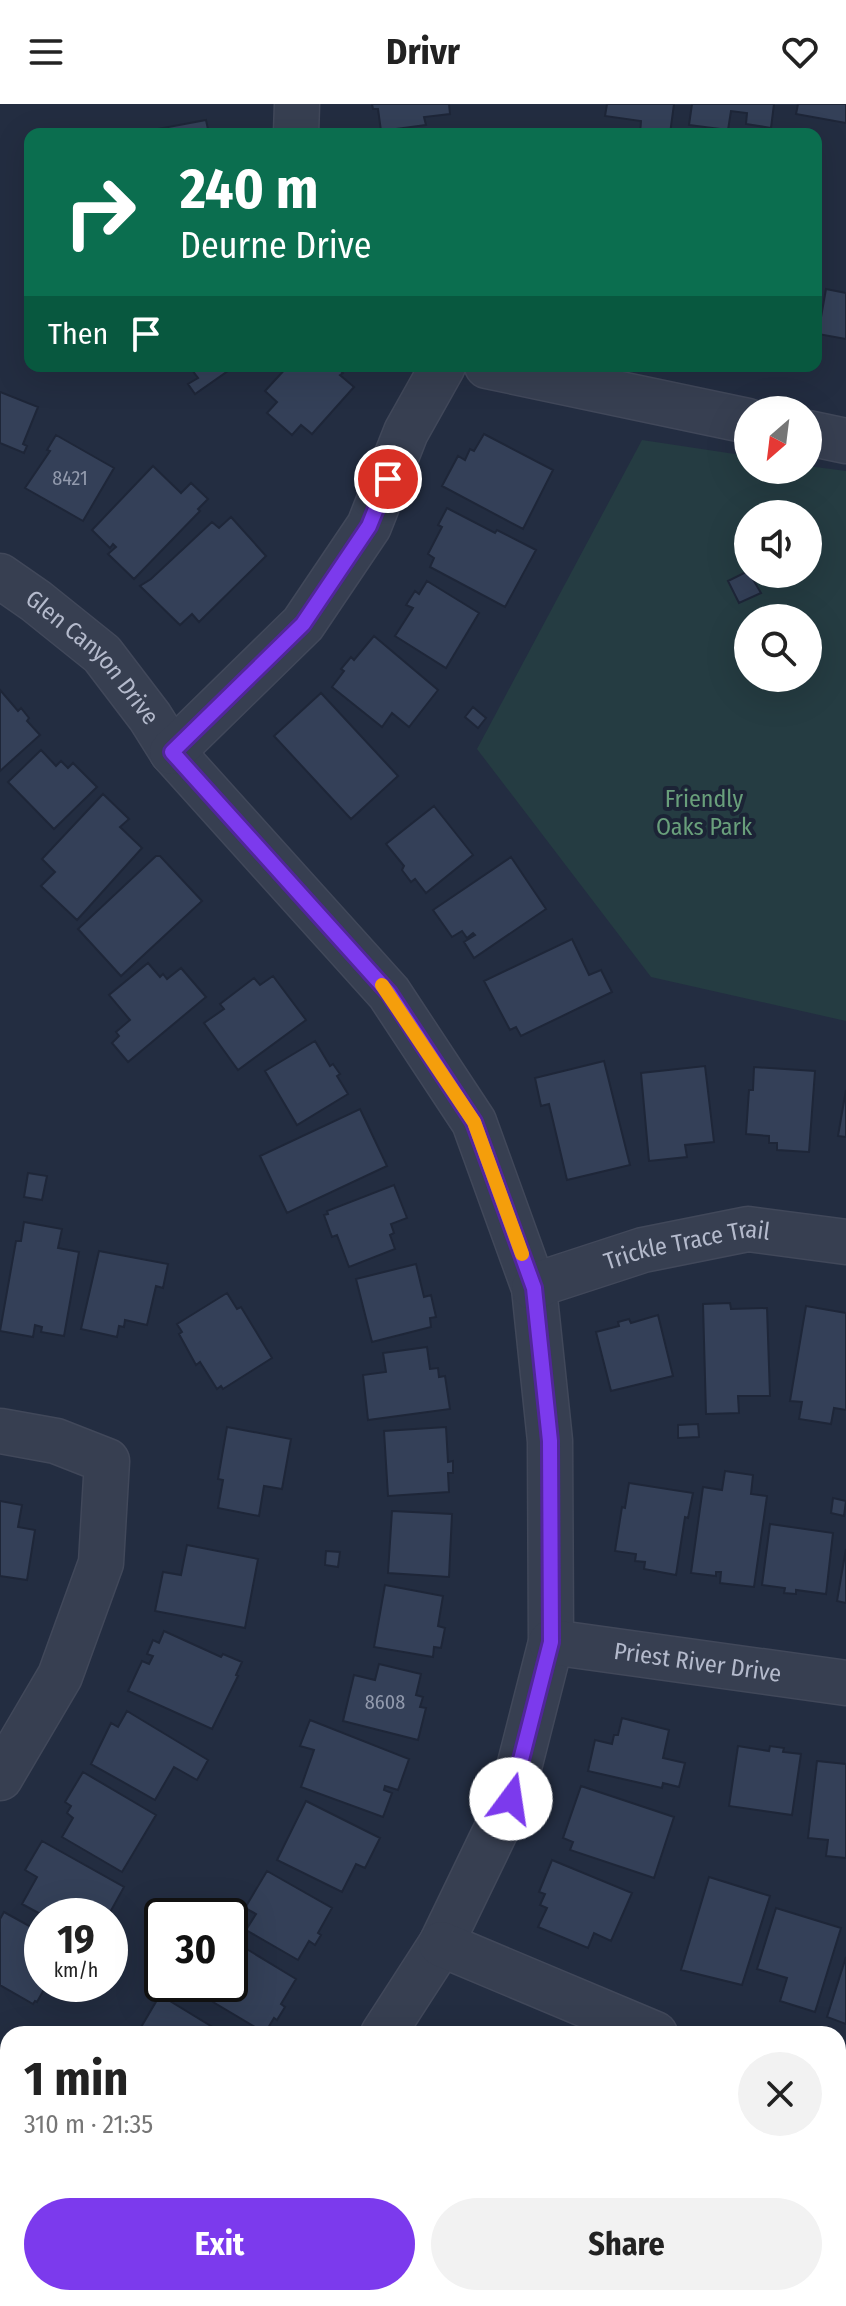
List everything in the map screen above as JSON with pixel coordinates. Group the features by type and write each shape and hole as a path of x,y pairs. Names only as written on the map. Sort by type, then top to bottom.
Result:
{"street":[{"path":"296,128 297,104"},
{"path":"172,752 303,624 369,526 406,432 440,372"},
{"path":"515,372 734,418"},
{"path":"822,436 846,441"},
{"name":"Glen Canyon Drive","path":"0,576 102,654 150,717 172,752 389,993 474,1122 534,1288 550,1441 551,1642 511,1799 441,1944 388,2026"},
{"name":"Trickle Trace Trail","path":"534,1288 643,1250 748,1229 846,1242"},
{"path":"0,1431 56,1441 107,1461 101,1563 60,1676 0,1778"},
{"name":"Priest River Drive","path":"551,1642 846,1683"},
{"path":"441,1944 636,2026"}],"green space":[{"name":"Friendly Oaks Park","path":"642,440 734,454 734,484 822,484 822,468 846,471 846,1021 651,977 477,749"}],"building":[{"path":"372,104 449,104 450,114 424,117 426,125 381,128 378,109 373,109"},
{"path":"607,104 674,104 671,128 640,128 641,121 605,116"},
{"path":"692,104 774,104 771,128 746,124 747,113 731,111 728,128 689,125"},
{"path":"798,104 846,104 846,123 796,114"},
{"path":"206,120 208,128 163,128"},
{"path":"826,289 846,293 846,339 822,335"},
{"path":"194,372 226,372 195,394 188,384 198,378"},
{"path":"282,372 342,372 340,375 354,387 312,434 301,425 292,435 267,413 277,402 265,391"},
{"path":"0,392 38,407 23,444 27,446 24,453 0,443"},
{"path":"484,434 553,470 523,529 442,486 458,456 465,460 470,449 474,451"},
{"path":"56,435 114,468 83,521 25,488 50,451 47,450"},
{"path":"153,466 181,493 191,483 208,499 134,579 108,554 116,547 113,544 110,548 92,530"},
{"path":"447,508 536,550 505,607 430,567 434,558 428,554 442,527 438,525"},
{"path":"231,517 266,556 199,622 192,614 180,625 140,586 212,522 219,528"},
{"path":"734,578 734,588 758,588 761,593 739,603 728,581"},
{"path":"427,581 479,613 446,668 395,636 413,608 406,605 415,591 419,594"},
{"path":"374,636 438,690 409,727 392,713 382,727 332,687 344,671 341,669 351,657 354,660"},
{"path":"0,690 18,711 21,708 29,718 27,721 40,735 0,771"},
{"path":"321,693 398,776 351,819 274,736"},
{"path":"473,707 486,718 478,728 465,717"},
{"path":"41,750 56,766 61,761 68,768 73,763 97,787 54,829 8,782"},
{"path":"103,794 129,819 120,827 142,848 77,920 41,886 55,872 42,859"},
{"path":"434,806 473,855 426,893 415,879 411,882 402,870 404,866 386,844"},
{"path":"156,856 160,856 202,901 121,976 78,929"},
{"path":"511,857 546,909 474,958 464,942 475,935 473,933 467,938 462,931 452,937 433,910"},
{"path":"572,939 589,975 601,970 612,992 521,1036 516,1027 510,1030 484,981"},
{"path":"148,963 160,977 163,974 167,979 181,968 206,997 128,1062 112,1043 119,1036 116,1032 130,1020 109,995"},
{"path":"273,976 306,1020 238,1070 204,1023 224,1009 220,1004 254,978 260,985"},
{"path":"315,1041 330,1066 333,1064 340,1074 337,1076 348,1094 297,1125 265,1071"},
{"path":"604,1061 630,1165 567,1180 549,1104 541,1106 535,1078"},
{"path":"705,1066 714,1142 685,1145 687,1157 649,1161 641,1073"},
{"path":"754,1067 815,1071 809,1152 777,1150 777,1143 769,1143 769,1136 746,1134"},
{"path":"846,1090 846,1137 838,1136"},
{"path":"360,1109 387,1166 287,1213 260,1156"},
{"path":"28,1173 47,1176 42,1200 24,1197"},
{"path":"394,1185 407,1218 391,1224 394,1233 390,1235 395,1249 349,1267 337,1235 332,1237 324,1215 328,1214 327,1211"},
{"path":"24,1222 62,1229 58,1248 79,1252 64,1336 41,1332 42,1327 35,1325 33,1337 0,1331 16,1241 21,1241"},
{"path":"99,1251 168,1264 163,1288 156,1286 147,1325 125,1320 124,1327 119,1326 117,1337 81,1329"},
{"path":"416,1264 424,1297 431,1295 436,1317 430,1318 431,1327 372,1342 356,1279"},
{"path":"227,1293 237,1309 241,1307 272,1358 223,1389 221,1386 217,1389 200,1362 196,1365 177,1324"},
{"path":"730,1303 731,1309 767,1308 770,1396 738,1396 739,1413 706,1414 703,1304"},
{"path":"806,1306 846,1313 846,1410 834,1408 831,1424 799,1419 802,1402 790,1401"},
{"path":"658,1315 673,1376 611,1391 596,1332 619,1326 618,1322 629,1319 631,1323"},
{"path":"427,1347 430,1369 438,1368 439,1377 445,1376 450,1409 368,1420 363,1375 386,1372 383,1353"},
{"path":"698,1424 699,1437 678,1438 678,1425"},
{"path":"227,1427 291,1439 282,1489 264,1486 259,1516 218,1508 223,1480 218,1479"},
{"path":"446,1427 448,1462 453,1461 453,1473 448,1473 449,1492 388,1496 384,1431"},
{"path":"725,1471 753,1475 751,1494 767,1496 754,1587 720,1583 721,1572 716,1572 716,1576 691,1573 703,1487 722,1490"},
{"path":"629,1483 693,1493 688,1518 685,1517 676,1575 644,1569 645,1562 635,1561 636,1554 615,1551"},
{"path":"833,1498 846,1501 844,1516 831,1513"},
{"path":"0,1501 22,1505 18,1527 35,1530 27,1580 0,1576"},
{"path":"392,1511 452,1514 449,1577 388,1573"},
{"path":"770,1524 833,1533 826,1594 796,1590 796,1594 784,1593 785,1588 762,1585"},
{"path":"187,1545 258,1559 245,1628 155,1611 163,1572 181,1575"},
{"path":"846,1549 846,1603 837,1601"},
{"path":"326,1551 340,1552 338,1567 325,1565"},
{"path":"385,1585 443,1596 438,1626 445,1628 441,1648 434,1647 433,1657 374,1647"},
{"path":"164,1631 221,1657 223,1654 242,1662 212,1729 128,1691 142,1661 149,1664 153,1656 147,1654 153,1640 159,1643"},
{"path":"379,1664 421,1674 416,1695 423,1697 420,1707 426,1708 418,1740 343,1721 354,1675 375,1680"},
{"path":"127,1711 208,1760 197,1780 174,1767 155,1800 91,1764 111,1723 118,1727"},
{"path":"622,1718 669,1730 663,1758 685,1763 679,1787 663,1783 662,1788 588,1771 595,1740 612,1744"},
{"path":"310,1720 409,1759 398,1790 385,1786 384,1790 392,1793 383,1817 301,1787 314,1750 300,1746"},
{"path":"738,1746 769,1751 770,1746 784,1748 783,1752 801,1754 792,1815 729,1806"},
{"path":"817,1761 846,1764 846,1858 826,1856 828,1840 808,1838"},
{"path":"83,1772 156,1815 122,1872 62,1837 73,1818 67,1813 71,1806 65,1802"},
{"path":"581,1786 674,1817 654,1878 570,1850 573,1842 563,1838"},
{"path":"306,1801 380,1838 365,1868 356,1864 342,1892 277,1860"},
{"path":"42,1841 124,1887 118,1898 25,1898 37,1877 25,1870"},
{"path":"552,1860 632,1893 611,1941 594,1933 588,1948 538,1927 547,1908 540,1905 545,1894 539,1892"},
{"path":"267,1871 332,1908 315,1945 309,1941 298,1960 248,1931 256,1914 248,1910 248,1903"},
{"path":"709,1877 770,1896 742,1985 681,1970"},
{"path":"776,1908 841,1928 815,2012 780,2001 787,1978 757,1969"},
{"path":"4,1912 24,1923 24,1999 0,1985 0,1919"},
{"path":"248,1950 296,1979 281,2004 285,2007 277,2020 274,2018 269,2026 253,2026 213,2002 248,2002"},
{"path":"846,1957 846,2024 827,2017"},
{"path":"156,2002 171,2002 211,2026 142,2026"}],"slow traffic":[{"path":"382,985 474,1122 522,1254"}],"route":[{"path":"388,479 369,526 303,624 172,752 389,993 474,1122 534,1288 550,1441 551,1642 511,1799"}]}
